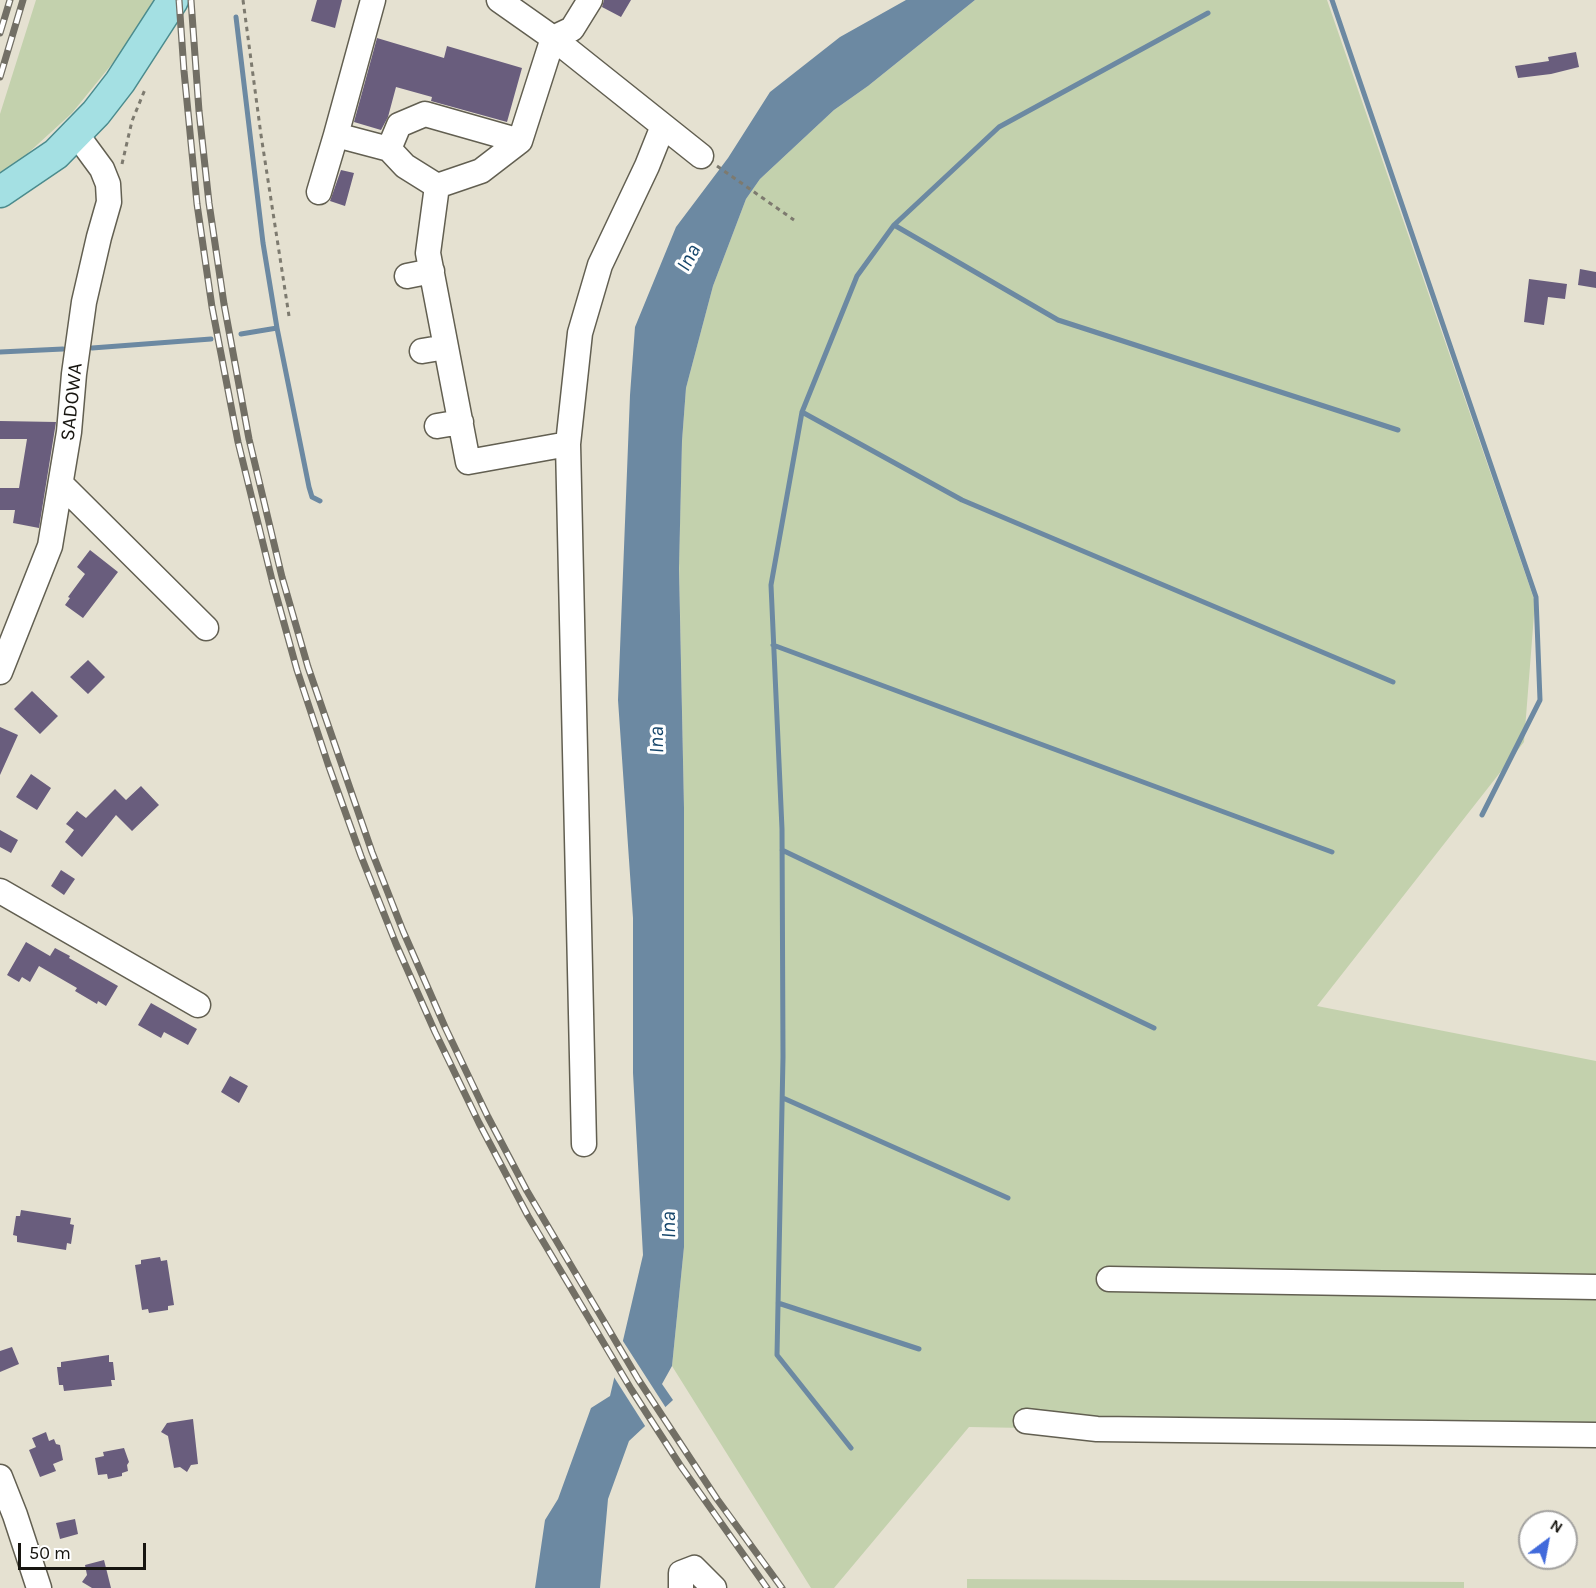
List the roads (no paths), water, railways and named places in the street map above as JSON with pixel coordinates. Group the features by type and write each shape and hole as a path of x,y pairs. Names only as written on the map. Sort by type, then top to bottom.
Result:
{"main road":[{"path":"0,192 56,154 77,135 120,82 173,0"}],"street":[{"path":"319,192 373,0"},
{"path":"499,0 553,38 701,156"},
{"path":"437,186 481,171 520,141 553,38 572,28 590,0"},
{"path":"389,149 399,124 425,114 520,141"},
{"path":"584,1144 568,444 580,333 600,265 647,166 663,126"},
{"name":"SADOWA","path":"0,672 50,546 69,432 84,302 99,237 110,202 108,184 102,169 77,135"},
{"path":"336,135 389,149 405,166 437,186"},
{"path":"437,186 428,254 468,462 568,444"},
{"path":"407,276 432,271"},
{"path":"422,351 447,347"},
{"path":"437,426 461,422"},
{"path":"61,484 206,628"},
{"path":"0,891 198,1005"},
{"path":"1109,1279 1596,1287"},
{"path":"1026,1421 1098,1429 1596,1435"},
{"path":"0,1477 39,1588"},
{"path":"681,1588 681,1573 694,1568 714,1588"}],"water":[{"name":"Ina","path":"906,0 975,0 868,86 834,110 760,179 746,199 713,286 686,388 682,441 679,568 684,808 684,1247 672,1366 662,1384 673,1400 629,1441 608,1499 600,1588 535,1588 545,1520 558,1499 591,1408 610,1396 643,1255 633,1073 633,918 618,700 630,395 635,327 676,227 728,158 770,92 840,37"}],"waterway":[{"path":"1332,0 1536,597 1540,700 1482,815"},
{"path":"851,1448 777,1355 783,1057 782,829 771,585 802,412 857,276 894,225 999,127 1208,13"},
{"path":"236,17 263,243 277,328 309,487 312,497 320,501"},
{"path":"894,225 1058,320 1398,430"},
{"path":"241,334 277,328"},
{"path":"92,348 211,339"},
{"path":"0,352 63,349"},
{"path":"802,412 962,500 1393,682"},
{"path":"773,645 1332,852"},
{"path":"782,850 1154,1028"},
{"path":"783,1098 1008,1198"},
{"path":"778,1303 919,1349"}],"railway":[{"path":"0,33 10,0"},
{"path":"0,77 23,0"},
{"path":"179,0 197,204 212,307 238,442 297,670 361,856 396,944 435,1032 528,1216 631,1389 680,1465 767,1588"},
{"path":"191,0 199,111 209,203 224,304 249,439 282,577 308,667 372,852 403,931 445,1027 527,1191 638,1379 717,1499 782,1588"}]}
